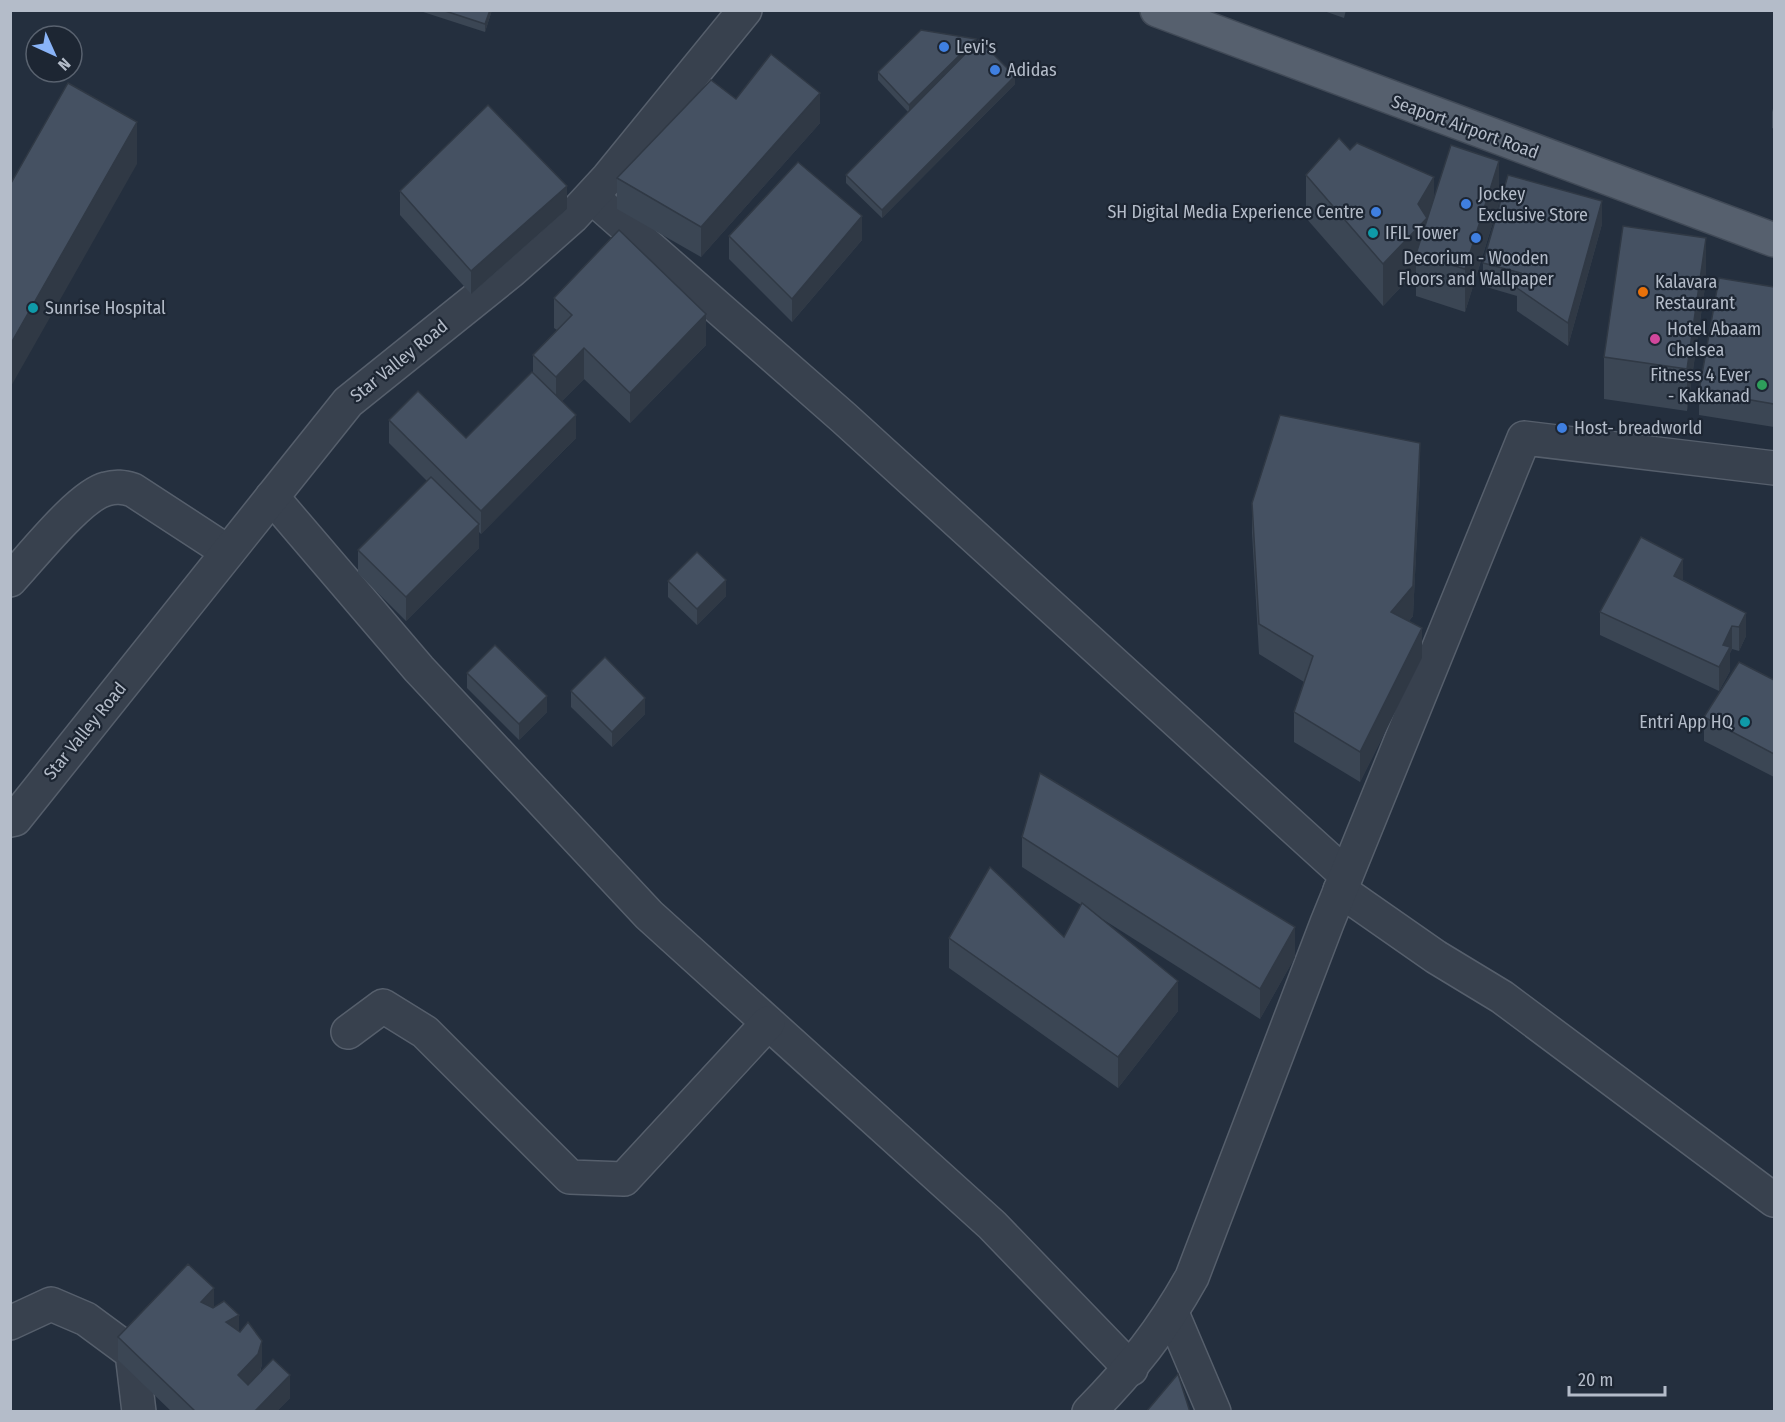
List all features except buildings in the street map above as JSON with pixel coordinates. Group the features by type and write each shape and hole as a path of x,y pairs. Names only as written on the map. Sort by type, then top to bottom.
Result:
{"main road":[{"name":"Seaport Airport Road","path":"1157,10 1774,240"}],"street":[{"name":"Star Valley Road","path":"10,820 15,819 348,402 511,271 592,197 745,10"},
{"path":"592,197 844,418 1343,882 1436,957 1502,997 1774,1200"},
{"path":"1089,1412 1131,1369 1172,1313 1191,1277 1343,882 1524,438 1774,468"},
{"path":"10,580 75,510 103,489 119,486 133,490 228,552"},
{"path":"272,498 419,669 649,915 992,1226 1131,1369"},
{"path":"348,1032 382,1006 425,1032 570,1177 624,1179 768,1023"},
{"path":"10,1323 51,1304 86,1319 132,1353 139,1412"},
{"path":"1172,1313 1214,1412"}],"place":[{"name":"Levi's","path":"944,47"},
{"name":"Adidas","path":"995,70"},
{"name":"Jockey Exclusive Store","path":"1466,204"},
{"name":"SH Digital Media Experience Centre","path":"1376,212"},
{"name":"IFIL Tower","path":"1373,233"},
{"name":"Decorium - Wooden Floors and Wallpaper","path":"1476,238"},
{"name":"Kalavara Restaurant","path":"1643,292"},
{"name":"Sunrise Hospital","path":"33,308"},
{"name":"Hotel Abaam Chelsea","path":"1655,339"},
{"name":"Fitness 4 Ever - Kakkanad","path":"1762,385"},
{"name":"Host- breadworld","path":"1562,428"},
{"name":"Entri App HQ","path":"1745,722"}]}
